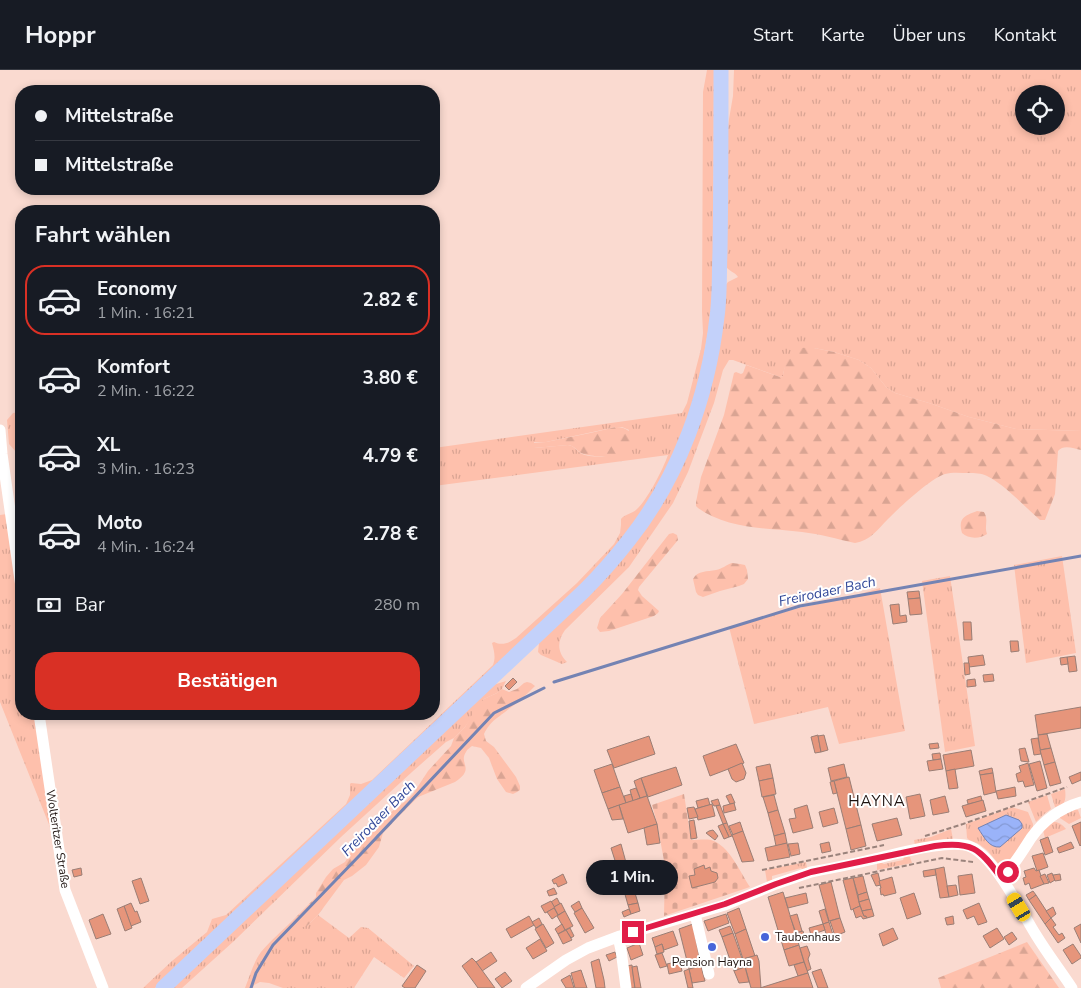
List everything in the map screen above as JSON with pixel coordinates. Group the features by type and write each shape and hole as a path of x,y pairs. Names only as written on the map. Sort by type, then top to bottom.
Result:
{"main road":[{"path":"163,988 599,576 630,539 663,488 680,455 697,410 708,370 718,315 721,70"}],"street":[{"path":"0,430 15,545"},
{"name":"Wolteritzer Straße","path":"40,720 65,890 103,988"},
{"path":"1001,878 1014,864 1032,837 1047,821 1070,806 1081,802"},
{"path":"526,988 566,960 588,948 725,904 811,872 935,846 956,844 971,847 981,853 992,865 1036,936 1072,988"},
{"path":"695,914 710,974"},
{"path":"618,937 626,988"}],"path":[{"path":"920,837 963,824 1067,787"},
{"path":"762,870 887,844"},
{"path":"793,889 942,858 980,863 986,869 992,865"}],"green space":[{"path":"707,70 714,70 713,303 698,389 674,455 645,510 596,572 440,720 440,715 493,665 495,657 492,643 505,643 516,638 577,583 614,544 620,533 621,519 637,509 641,504 659,476 668,455 440,485 440,447 682,413 687,403 701,349 703,333 703,92","holes":["616,427 629,430 613,455 600,457 586,455 568,445 534,448 534,442 546,442"]},
{"path":"734,70 1081,70 1081,431 1016,429 969,417 895,393 886,387 871,368 859,360 834,352 814,348 793,352 786,364 783,376 780,377 729,360 723,370 714,403 688,472 673,503 629,567 565,630 559,642 561,654 567,662 562,664 541,655 538,652 539,643 667,493 725,286 728,282 738,277 725,265 728,125 733,96"},
{"path":"814,348 859,360 871,368 886,387 895,393 969,417 1016,429 1081,431 1081,450 1066,447 1058,451 1055,494 1045,520 1040,520 994,480 982,474 973,473 951,473 939,477 924,487 869,537 855,543 822,535 734,524 709,515 698,508 696,502 701,477 724,415 734,373 743,373 746,365 780,377 783,376 787,360 795,350"},
{"path":"15,413 15,451 9,444 7,420"},
{"path":"616,427 629,431 636,443 632,449 614,456 592,456 581,453 568,445 534,448 531,445 531,443 546,442"},
{"path":"977,511 984,512 987,534 978,537 967,536 962,533 961,524 963,518"},
{"path":"7,514 15,573 15,720 36,720 52,832 0,702 0,515"},
{"path":"669,534 677,535 678,540 638,590 659,611 658,613 609,631 600,632 597,628 600,618 622,594"},
{"path":"1062,556 1076,653 1026,663 1014,565"},
{"path":"732,563 745,565 748,579 744,584 703,597 698,595 693,579 695,576"},
{"path":"950,576 975,746 945,752 922,581"},
{"path":"880,588 905,731 839,744 828,707 754,724 729,627"},
{"path":"506,681 502,689 484,699 465,727 454,738 446,742 341,837 234,941 182,988 171,988 493,685"},
{"path":"527,682 535,686 520,701 492,722 484,734 486,741 494,747 516,777 520,790 513,794 506,792 497,779 489,758 481,748 472,746 464,756 466,770 461,777 455,782 418,797 383,833 379,847 366,865 344,880 318,915 307,926 300,928 294,926 292,921 316,897 316,893 326,877 333,869 345,862 374,825 413,794 428,771 451,746 454,738 465,727 476,708 484,699 502,689 509,692 517,689"},
{"path":"435,720 440,720 183,963 155,988 143,988 207,932 212,919 226,915 346,804 350,795 351,783 361,784 372,780"},
{"path":"1065,789 1065,800 1058,809 1055,807 1051,794"},
{"path":"684,794 691,840 711,840 723,847 734,860 750,887 664,916 665,866 652,805"},
{"path":"1047,795 1051,809 1036,822 1028,802"},
{"path":"1012,807 1028,812 1033,828 1004,868 988,851 967,838 966,824"},
{"path":"1075,809 1078,810 1081,818 1069,824 1060,818 1060,815"},
{"path":"1051,822 1059,823 1066,829 1045,838 1043,830"},
{"path":"951,829 953,839 915,845 914,840 931,837"},
{"path":"908,856 912,863 877,870 877,862 884,864 903,860 904,857"},
{"path":"806,862 807,868 772,876 772,880 767,882 765,870"},
{"path":"318,915 349,938 361,927 368,928 414,966 404,978 374,957 354,988 283,988 260,982 254,985 253,988 245,988 258,956 272,940 292,921 294,926 307,926"},
{"path":"1027,942 1059,988 941,988 938,978"}],"water":[{"path":"1006,815 1019,820 1022,828 1000,847 993,846 978,828"}],"building":[{"path":"919,591 920,598 908,599 907,592"},
{"path":"920,598 922,614 910,615 908,599"},
{"path":"899,604 900,616 906,615 907,622 893,624 890,605"},
{"path":"963,622 971,622 972,640 964,640"},
{"path":"1010,641 1018,641 1019,651 1011,652"},
{"path":"983,655 985,665 969,667 968,657"},
{"path":"1075,656 1077,671 1069,672 1067,657"},
{"path":"1067,657 1068,664 1061,665 1060,658"},
{"path":"964,663 969,663 970,674 965,675"},
{"path":"993,674 994,681 984,682 983,675"},
{"path":"513,678 517,682 509,690 505,686"},
{"path":"975,679 976,686 967,687 967,680"},
{"path":"1081,707 1081,728 1038,735 1035,715"},
{"path":"1047,734 1051,748 1040,750 1038,735"},
{"path":"818,735 821,752 815,753 811,737"},
{"path":"824,735 828,750 821,752 818,736"},
{"path":"649,736 655,754 614,768 607,750"},
{"path":"1038,738 1041,754 1034,755 1031,739"},
{"path":"938,743 939,748 930,749 929,744"},
{"path":"736,744 744,763 710,776 703,756"},
{"path":"1025,748 1029,762 1021,761 1019,749"},
{"path":"1051,748 1055,762 1044,765 1040,750"},
{"path":"971,750 974,766 946,771 943,755"},
{"path":"940,753 941,759 933,760 932,754"},
{"path":"941,759 943,769 929,771 927,761"},
{"path":"1040,761 1047,788 1037,791 1029,764"},
{"path":"1055,762 1061,783 1050,786 1044,765"},
{"path":"742,763 746,773 744,779 736,782 732,779 728,769"},
{"path":"1028,763 1034,785 1025,787 1023,781 1018,782 1016,774 1021,772 1019,766"},
{"path":"612,764 620,787 602,793 594,770"},
{"path":"770,764 773,778 759,781 756,767"},
{"path":"844,764 847,777 831,781 828,768"},
{"path":"676,767 682,785 648,797 641,778"},
{"path":"992,768 993,773 980,775 979,771"},
{"path":"955,769 958,788 949,789 946,771"},
{"path":"1081,772 1081,780 1072,784 1069,777"},
{"path":"993,773 996,792 984,795 980,775"},
{"path":"849,777 861,825 846,829 834,781"},
{"path":"641,778 647,796 640,798 634,781"},
{"path":"773,778 776,794 762,797 759,781"},
{"path":"834,781 837,793 833,794 830,782"},
{"path":"620,787 626,803 608,809 602,793"},
{"path":"1015,787 1016,796 998,799 996,791"},
{"path":"636,788 640,798 633,801 630,790"},
{"path":"631,794 633,801 626,803 624,796"},
{"path":"731,794 735,803 730,804 726,796"},
{"path":"920,794 925,816 910,819 906,797"},
{"path":"774,795 778,810 768,813 763,797"},
{"path":"647,796 657,824 628,833 619,805"},
{"path":"945,796 949,812 933,815 930,800"},
{"path":"981,796 982,801 968,804 967,800"},
{"path":"708,798 710,805 698,808 696,801"},
{"path":"718,799 720,805 714,806 711,801"},
{"path":"983,800 986,811 966,817 962,806"},
{"path":"734,803 736,810 724,813 723,806"},
{"path":"712,804 715,816 698,820 695,809"},
{"path":"619,805 623,819 612,820 608,809"},
{"path":"720,805 727,823 723,824 716,806"},
{"path":"807,805 813,828 793,833 789,819 796,818 794,809"},
{"path":"694,807 698,817 689,819 687,808"},
{"path":"834,808 838,823 823,827 819,812"},
{"path":"778,810 785,833 774,836 768,813"},
{"path":"897,818 902,835 877,841 872,824"},
{"path":"694,820 697,838 691,839 689,821"},
{"path":"740,822 743,831 733,835 729,826"},
{"path":"1081,822 1081,845 1080,846 1072,826"},
{"path":"727,823 732,836 729,837 723,824"},
{"path":"657,824 660,843 647,845 644,828"},
{"path":"723,824 729,837 724,839 718,826"},
{"path":"861,825 866,846 851,850 846,829"},
{"path":"713,830 718,836 715,840 706,833"},
{"path":"743,831 754,861 742,862 732,835"},
{"path":"785,833 787,843 776,846 774,836"},
{"path":"1048,837 1053,852 1045,855 1040,840"},
{"path":"829,842 831,851 822,853 820,844"},
{"path":"1071,842 1074,848 1059,853 1057,848"},
{"path":"787,843 790,857 768,861 765,848"},
{"path":"798,843 800,854 791,856 788,844"},
{"path":"621,844 628,870 619,873 611,848"},
{"path":"1043,853 1048,867 1037,871 1032,856"},
{"path":"704,865 705,869 710,867 711,871 717,873 718,878 715,882 692,888 689,876 695,875 694,869"},
{"path":"944,867 949,897 940,898 935,869"},
{"path":"81,868 82,875 74,877 72,870"},
{"path":"1034,868 1036,871 1039,870 1044,884 1031,889 1029,883 1025,885 1023,878 1026,877 1024,871"},
{"path":"935,869 936,875 924,877 923,871"},
{"path":"628,870 638,903 628,905 619,873"},
{"path":"878,873 881,885 876,886 871,875"},
{"path":"1052,873 1055,880 1050,883 1047,875"},
{"path":"563,874 567,883 558,887 552,880"},
{"path":"972,874 975,893 960,895 958,876"},
{"path":"1045,874 1049,883 1044,884 1040,876"},
{"path":"1060,874 1061,880 1055,881 1053,875"},
{"path":"863,876 867,892 858,895 853,878"},
{"path":"892,877 896,893 881,895 879,881"},
{"path":"141,878 149,901 140,904 132,881"},
{"path":"853,878 860,906 851,910 843,880"},
{"path":"831,882 840,918 829,921 819,885"},
{"path":"956,885 958,895 949,897 947,886"},
{"path":"554,888 557,894 549,896 547,891"},
{"path":"1033,891 1036,895 1029,900 1026,895"},
{"path":"783,892 799,945 784,950 768,897"},
{"path":"867,892 869,899 859,902 858,895"},
{"path":"806,893 808,903 788,908 785,898"},
{"path":"914,893 921,914 907,919 900,898"},
{"path":"1036,895 1051,918 1045,924 1029,900"},
{"path":"557,898 560,904 554,907 551,902"},
{"path":"869,899 872,909 862,911 859,902"},
{"path":"551,901 555,908 545,913 541,906"},
{"path":"579,901 582,908 575,912 571,906"},
{"path":"131,903 135,912 137,911 141,922 131,926 124,906"},
{"path":"561,903 565,911 558,915 554,907"},
{"path":"638,903 640,911 631,914 628,905"},
{"path":"979,903 987,922 978,925 974,916 967,919 963,910"},
{"path":"124,906 132,928 125,931 117,909"},
{"path":"860,906 864,916 867,918 863,919 861,916 856,918 853,909"},
{"path":"1053,907 1056,914 1051,918 1046,911"},
{"path":"554,908 558,915 552,919 547,912"},
{"path":"582,908 594,928 585,933 574,913"},
{"path":"739,908 746,929 735,934 727,913"},
{"path":"629,909 631,914 624,917 622,912"},
{"path":"825,909 829,922 823,924 819,911"},
{"path":"872,909 874,916 867,918 864,916 862,911"},
{"path":"565,911 573,926 565,930 557,916"},
{"path":"103,914 111,934 96,939 89,920"},
{"path":"726,914 729,923 708,931 704,921"},
{"path":"797,914 802,931 796,933 790,916"},
{"path":"529,916 534,925 511,938 506,929"},
{"path":"953,916 954,924 947,925 945,918"},
{"path":"539,918 542,924 536,928 532,922"},
{"path":"840,918 845,932 835,936 830,921"},
{"path":"1051,918 1056,925 1053,927 1059,935 1062,933 1065,938 1058,943 1045,924"},
{"path":"829,922 834,938 828,940 823,924"},
{"path":"543,924 554,943 546,948 535,929"},
{"path":"562,924 565,930 558,934 555,929"},
{"path":"693,924 701,966 689,969 679,929"},
{"path":"823,924 825,930 811,935 809,928"},
{"path":"1081,924 1081,943 1074,928"},
{"path":"730,926 733,933 722,937 719,930"},
{"path":"570,928 574,936 571,938 566,930"},
{"path":"893,928 898,939 883,946 879,934"},
{"path":"997,928 1004,939 990,948 983,936"},
{"path":"746,929 755,956 743,959 735,934"},
{"path":"566,930 572,940 563,944 558,934"},
{"path":"673,931 678,945 664,950 662,944 655,947 652,938"},
{"path":"803,931 805,938 798,940 796,933"},
{"path":"1012,932 1017,939 1009,945 1004,937"},
{"path":"733,933 745,967 734,971 722,937"},
{"path":"540,939 547,951 533,959 526,948"},
{"path":"639,943 643,955 631,960 627,948"},
{"path":"662,944 664,952 657,954 655,947"},
{"path":"1073,944 1081,958 1072,964 1063,950"},
{"path":"799,945 804,962 789,966 784,950"},
{"path":"807,946 810,954 808,959 811,969 807,971 800,948"},
{"path":"491,952 497,961 482,971 476,962"},
{"path":"615,952 617,957 609,961 606,955"},
{"path":"662,953 667,966 660,968 655,955"},
{"path":"757,955 761,988 751,988 743,959"},
{"path":"472,958 495,988 478,988 462,966"},
{"path":"599,959 605,988 596,988 591,962"},
{"path":"680,961 682,971 669,974 667,964"},
{"path":"804,962 808,973 798,976 794,965"},
{"path":"417,965 426,971 415,988 405,988 402,986"},
{"path":"632,965 635,988 629,988 626,966"},
{"path":"637,966 641,988 635,988 632,967"},
{"path":"701,966 705,981 692,983 689,969"},
{"path":"745,967 749,982 739,983 734,971"},
{"path":"689,969 693,988 688,988 684,971"},
{"path":"821,969 828,988 818,988 812,972"},
{"path":"581,970 587,988 575,988 571,973"},
{"path":"505,972 512,981 502,988 495,979"},
{"path":"808,973 813,988 760,988 798,976"},
{"path":"570,975 574,988 566,988 561,980"}],"waterway":[{"name":"Freirodaer Bach","path":"554,682 800,606 1081,556"},
{"name":"Freirodaer Bach","path":"251,988 256,973 273,945 494,713 544,688"}],"place":[{"name":"Taubenhaus","path":"765,937"},
{"name":"Pension Hayna","path":"712,947"}],"district":[{"name":"HAYNA","path":"877,801"}],"route":[{"path":"633,932 725,904 811,872 947,844 971,847 981,853 1001,878 1008,872"}]}
